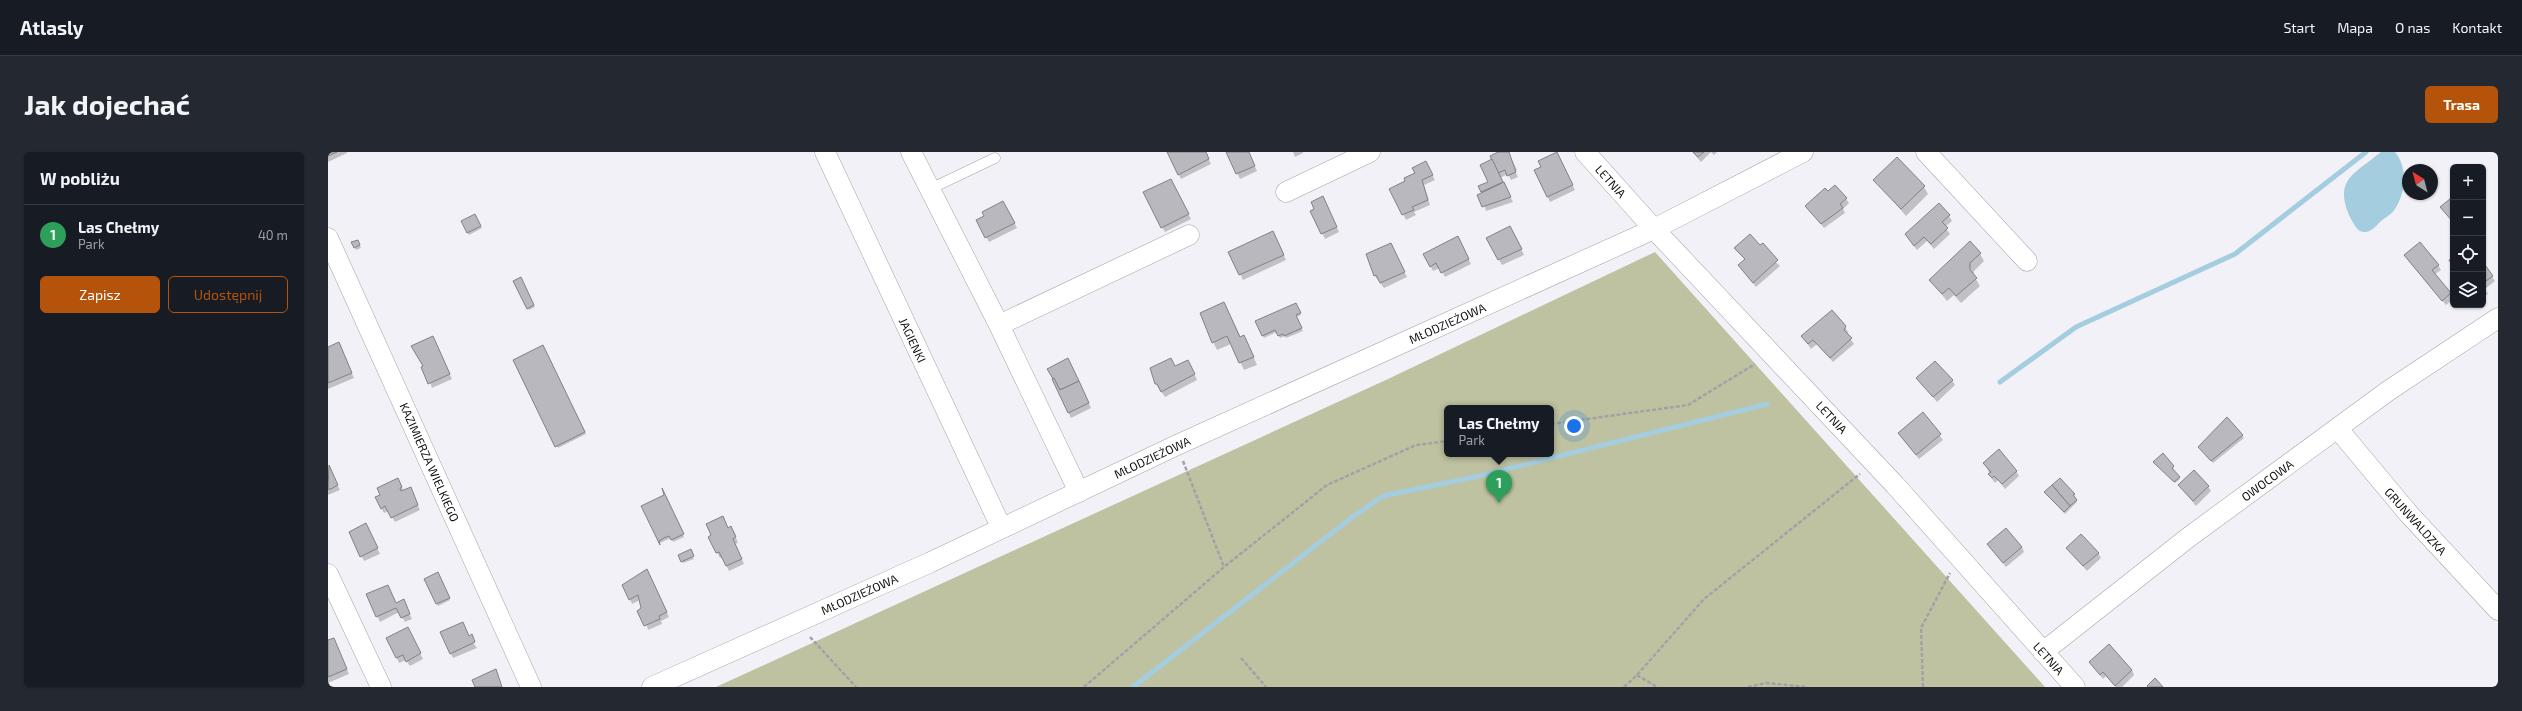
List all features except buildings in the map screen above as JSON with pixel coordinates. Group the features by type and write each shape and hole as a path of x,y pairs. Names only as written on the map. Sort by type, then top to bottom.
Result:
{"street":[{"name":"JAGIENKI","path":"826,152 1001,528"},
{"path":"911,152 999,326 1079,492"},
{"path":"1286,192 1370,152"},
{"name":"LETNIA","path":"1585,152 1654,229 1874,462 2075,687"},
{"name":"MŁODZIEŻOWA","path":"652,687 794,624 1177,445 1654,229 1803,152"},
{"path":"1926,152 2028,261"},
{"path":"999,326 1189,235"},
{"name":"KAZIMIERZA WIELKIEGO","path":"329,242 531,687"},
{"name":"OWOCOWA","path":"2043,652 2189,536 2338,429 2388,391 2498,318"},
{"name":"GRUNWALDZKA","path":"2338,429 2408,513 2498,610"},
{"path":"328,574 381,687"}],"lane":[{"path":"930,189 994,158"}],"path":[{"path":"1554,424 1688,405 1772,354"},
{"path":"1084,687 1224,567 1327,485 1416,446 1444,441"},
{"path":"1177,445 1224,567"},
{"path":"1624,687 1637,675 1704,598 1874,462"},
{"path":"1923,687 1921,628 1959,556"},
{"path":"794,624 806,633 856,687"},
{"path":"1241,658 1266,687"},
{"path":"1637,675 1657,687"},
{"path":"1748,687 1766,684 1807,687"}],"green space":[{"path":"1655,252 2045,687 716,687 1388,379"}],"water":[{"path":"2381,152 2395,152 2402,165 2402,192 2399,203 2394,211 2366,232 2363,232 2357,228 2351,219 2344,195 2345,187 2349,180 2354,173"}],"waterway":[{"path":"2000,382 2076,327 2235,254 2366,152"},
{"path":"1133,687 1351,518 1383,496 1475,477 1767,404"}],"place":[{"name":"Las Chełmy","path":"1499,503"}]}
